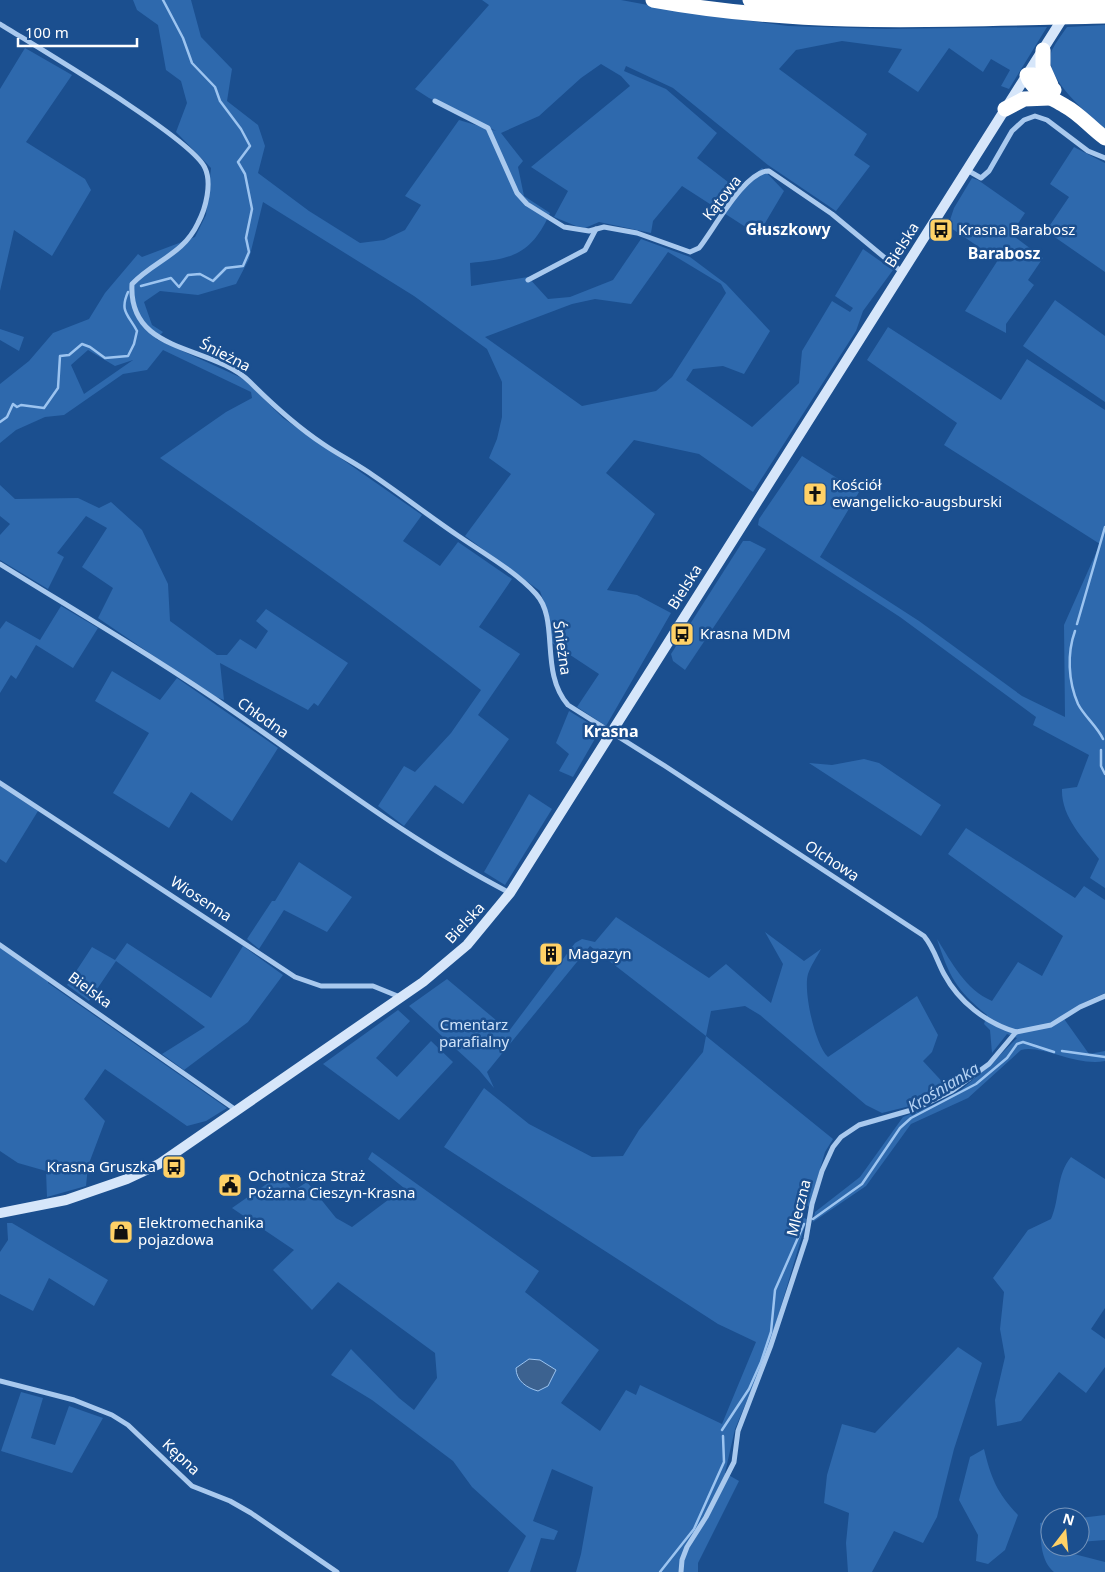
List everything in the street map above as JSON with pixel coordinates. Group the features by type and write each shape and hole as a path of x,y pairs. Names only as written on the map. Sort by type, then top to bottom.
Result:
{"highway":[{"path":"653,0 742,14 837,21 973,20 1105,16"},
{"path":"750,0 827,6 892,7 1105,1"},
{"path":"1095,0 1105,1"},
{"path":"1043,50 1044,72 1051,94"},
{"path":"1027,75 1029,82 1051,94 1105,138"},
{"path":"1006,109 1024,100 1051,94"}],"street":[{"name":"Bielska","path":"0,1213 66,1200 127,1179 159,1164 423,982 467,945 510,893 610,732 1075,0"},
{"name":"Śnieżna","path":"0,24 146,118 174,138 204,166 208,176 204,208 188,240 178,251 140,276 132,284 133,305 148,330 242,375 291,420 483,553 537,595 543,608 548,628 550,663 558,694 568,705 610,732"},
{"name":"Kątowa","path":"435,101 488,128 517,193 527,204 564,227 578,230 604,227 637,234 690,252 699,248 704,242 743,187 760,172 769,171 832,214 902,272"},
{"path":"967,170 981,178 989,171 1012,131 1024,120 1035,116 1047,120 1088,151 1105,158"},
{"path":"528,280 585,250 596,229"},
{"name":"Chłodna","path":"0,564 228,708 317,772 461,868 510,893"},
{"name":"Olchowa","path":"610,732 924,936 932,946 950,985 961,998 977,1013 992,1022 1016,1032"},
{"name":"Wiosenna","path":"0,783 296,977 321,986 373,986 401,997"},
{"name":"Bielska","path":"0,945 236,1111"},
{"path":"1016,1032 1051,1025 1080,1007 1105,996"},
{"name":"Mleczna","path":"681,1572 682,1560 687,1547 706,1517 734,1462 738,1431 771,1344 806,1239 812,1204 822,1171 833,1147 841,1137 859,1125 916,1109 952,1091 989,1064 1016,1032"},
{"name":"Kępna","path":"0,1380 74,1400 112,1415 132,1429 192,1486 230,1501 251,1513 337,1572"}],"green space":[{"path":"133,0 191,0 201,37 232,69 227,101 258,125 265,146 258,173 309,211 360,243 384,240 405,230 421,205 405,196 459,120 496,131 429,98 415,89 489,5 482,0 621,0 691,13 788,26 886,29 1047,27 1009,89 1001,86 1010,70 991,59 983,72 949,48 918,92 888,72 902,49 842,41 796,50 779,69 867,134 854,155 870,166 836,211 768,165 673,88 626,66 624,71 666,89 717,133 697,158 737,189 762,168 784,191 758,235 682,186 653,221 651,233 599,222 585,228 554,217 568,191 531,167 630,86 621,76 601,64 581,78 539,116 501,133 523,161 518,167 524,196 550,213 535,238 519,252 498,259 470,263 471,286 528,277 548,299 570,297 613,280 641,239 690,257 726,284 770,331 744,374 723,366 693,369 686,380 752,427 799,383 802,351 832,301 850,312 853,308 835,296 863,249 893,270 863,311 856,331 753,492 699,454 634,440 606,473 655,514 607,590 637,595 671,613 606,726 577,707 599,674 552,643 549,617 540,591 465,536 511,474 489,458 497,439 502,417 502,382 487,349 414,296 263,202 249,259 236,284 198,295 160,291 144,302 152,325 163,332 156,339 244,379 283,418 422,515 403,541 440,566 458,542 512,579 479,627 520,654 478,715 509,739 463,804 435,785 404,826 378,806 404,766 415,772 451,733 481,690 363,600 160,458 226,412 252,398 251,392 163,350 147,370 123,374 64,415 45,417 16,430 0,443 0,384 29,361 53,333 89,319 105,293 138,254 142,257 195,237 206,215 211,168 176,132 187,103 181,81 166,70 158,25 137,10","holes":["668,252 721,284 726,293 672,377 656,391 582,406 485,337 572,304 595,299 631,304","88,350 115,366 133,360 84,394 71,365"]},
{"path":"1105,25 1105,130 1059,83 1053,72 1050,60 1052,50 1067,27"},
{"path":"25,48 72,75 26,142 85,179 91,190 52,256 14,230 0,291 0,89"},
{"path":"1074,147 1105,163 1105,272 1046,231 1069,197 1050,184"},
{"path":"972,178 978,180 1025,213 1011,234 1043,258 1028,280 1034,285 1006,324 1006,333 965,311 998,260 948,226 954,208"},
{"path":"1055,300 1105,336 1105,402 1023,346"},
{"path":"888,327 1001,400 1027,359 1105,410 1105,888 1090,878 1099,859 1074,827 1065,809 1063,799 1062,789 1077,787 1089,755 1033,725 1036,717 900,617 758,525 759,519 802,456 859,492 820,557 919,621 1022,696 1065,717 1064,625 1100,544 944,445 957,423 867,360"},
{"path":"0,329 24,337 19,351 0,340"},
{"path":"0,485 15,499 78,498 99,508 111,502 142,530 168,584 170,621 217,655 227,655 240,639 256,649 268,631 256,621 266,609 348,663 318,706 314,703 308,710 220,663 224,700 211,695 98,618 113,588 82,567 107,528 86,516 57,553 64,557 48,589 0,560 0,535 10,524 0,516"},
{"path":"743,541 750,541 766,549 685,670 673,661 671,654"},
{"path":"61,606 98,628 73,668 36,645 16,679 11,675 0,693 0,629 6,621 40,640"},
{"path":"112,671 160,700 177,678 278,748 232,821 191,792 169,828 113,793 149,733 95,701"},
{"path":"569,711 600,730 573,777 559,771 569,754 556,743"},
{"path":"864,759 879,763 941,805 921,836 809,763 832,765"},
{"path":"0,786 38,811 6,863 0,859"},
{"path":"529,794 552,809 505,885 484,872"},
{"path":"966,828 1075,898 1084,886 1105,900 1105,993 1083,1003 1062,1016 1089,1054 1105,1051 1105,1061 1083,1061 1039,1050 1021,1050 968,1098 911,1124 866,1186 813,1222 815,1212 860,1177 903,1117 931,1106 961,1090 1017,1038 1007,1034 992,1053 990,1030 984,1024 987,1015 968,998 955,981 937,939 954,966 974,990 992,1001 1018,962 1042,976 1063,936 948,854"},
{"path":"299,862 352,897 327,932 284,910 259,949 247,939 272,901 275,901"},
{"name":"Cmentarz parafialny","path":"616,917 709,978 726,964 771,1003 783,964 765,932 804,961 821,949 808,974 807,992 815,1030 823,1051 828,1057 917,996 938,1035 932,1052 923,1061 949,1089 914,1105 882,1113 866,1105 760,1015 745,1006 711,1011 706,1036 590,946 487,1072 494,1088 479,1070 409,1006 447,979 509,1031 575,943 582,939 595,942"},
{"path":"127,943 211,998 243,946 283,975 248,1022 184,1070 162,1054 205,1027 116,961 89,1001 67,985 92,947 115,960"},
{"path":"0,947 48,981 48,983 227,1108 206,1121 187,1126 105,1069 84,1099 105,1121 88,1166 86,1186 47,1197 46,1171 18,1163 0,1151"},
{"path":"398,1010 410,1021 376,1058 397,1077 431,1041 453,1062 399,1120 323,1064"},
{"path":"706,1036 833,1139 825,1152 809,1207 803,1202 801,1217 807,1219 768,1350 735,1429 725,1473 739,1481 698,1563 698,1572 576,1572 593,1487 552,1469 533,1521 558,1531 554,1540 541,1538 530,1572 508,1572 526,1536 472,1487 453,1461 372,1400 331,1375 351,1349 399,1398 414,1410 437,1378 435,1353 338,1282 312,1310 273,1270 294,1250 232,1208 281,1174 293,1191 307,1182 336,1218 352,1227 404,1188 368,1159 372,1152 539,1271 525,1292 599,1350 561,1403 600,1431 626,1390 636,1395 640,1385 722,1424 756,1342 718,1324 444,1147 484,1088 529,1124 592,1157 623,1156 639,1130 703,1052"},
{"path":"1071,1157 1105,1179 1105,1308 1091,1329 1105,1339 1105,1367 1086,1393 1059,1372 1021,1421 997,1426 995,1400 1005,1357 1000,1329 1004,1292 993,1278 1028,1230 1051,1219 1060,1179"},
{"path":"7,1223 12,1223 108,1280 94,1306 49,1278 33,1311 0,1294 0,1252 8,1240"},
{"path":"958,1347 982,1363 954,1449 937,1517 923,1543 894,1531 872,1572 848,1572 846,1543 849,1513 824,1503 827,1475 842,1424 875,1433"},
{"path":"21,1392 43,1398 31,1438 55,1445 69,1406 103,1418 72,1473 1,1451"},
{"path":"984,1449 996,1485 1018,1515 1005,1550 988,1564 976,1561 978,1535 959,1500 970,1457"},
{"path":"1105,1515 1105,1540 1090,1541 1090,1517"},
{"path":"1044,1557 1086,1557 1105,1562 1105,1572 1054,1572"}],"shaded area":[{"path":"529,1359 540,1360 556,1370 548,1386 538,1391 523,1383 516,1373 516,1368"}],"waterway":[{"path":"141,286 171,278 179,287 188,275 200,274 213,281 226,268 243,266 249,252 246,238 252,209 245,174 238,162 250,146 241,129 220,101 215,87 192,63 183,38 163,0"},
{"path":"0,422 7,417 13,404 17,407 21,405 44,408 58,388 60,356 69,355 82,344 90,347 105,358 128,356 134,344 137,331 125,309 124,304 128,292"},
{"path":"1077,624 1105,527"},
{"path":"1075,631 1070,658 1072,686 1078,704 1103,739"},
{"path":"1101,750 1101,766 1105,774"},
{"name":"Krośnianka","path":"813,1219 862,1184 900,1128 911,1118 976,1084 1007,1058 1017,1044 1023,1042 1054,1052"},
{"name":"Krośnianka","path":"1062,1051 1105,1057"},
{"name":"Krośnianka","path":"722,1430 749,1389 761,1362 771,1332 775,1290 804,1224"},
{"name":"Krośnianka","path":"660,1572 694,1529 724,1462 723,1436"}],"place":[{"name":"Krasna Barabosz","path":"941,230"},
{"name":"Kościół ewangelicko-augsburski","path":"815,494"},
{"name":"Krasna MDM","path":"682,634"},
{"name":"Magazyn","path":"551,954"},
{"name":"Krasna Gruszka","path":"174,1167"},
{"name":"Ochotnicza Straż Pożarna Cieszyn-Krasna","path":"230,1185"},
{"name":"Elektromechanika pojazdowa","path":"121,1232"}],"district":[{"name":"Głuszkowy","path":"788,229"},
{"name":"Barabosz","path":"1004,253"},
{"name":"Krasna","path":"611,731"}]}
